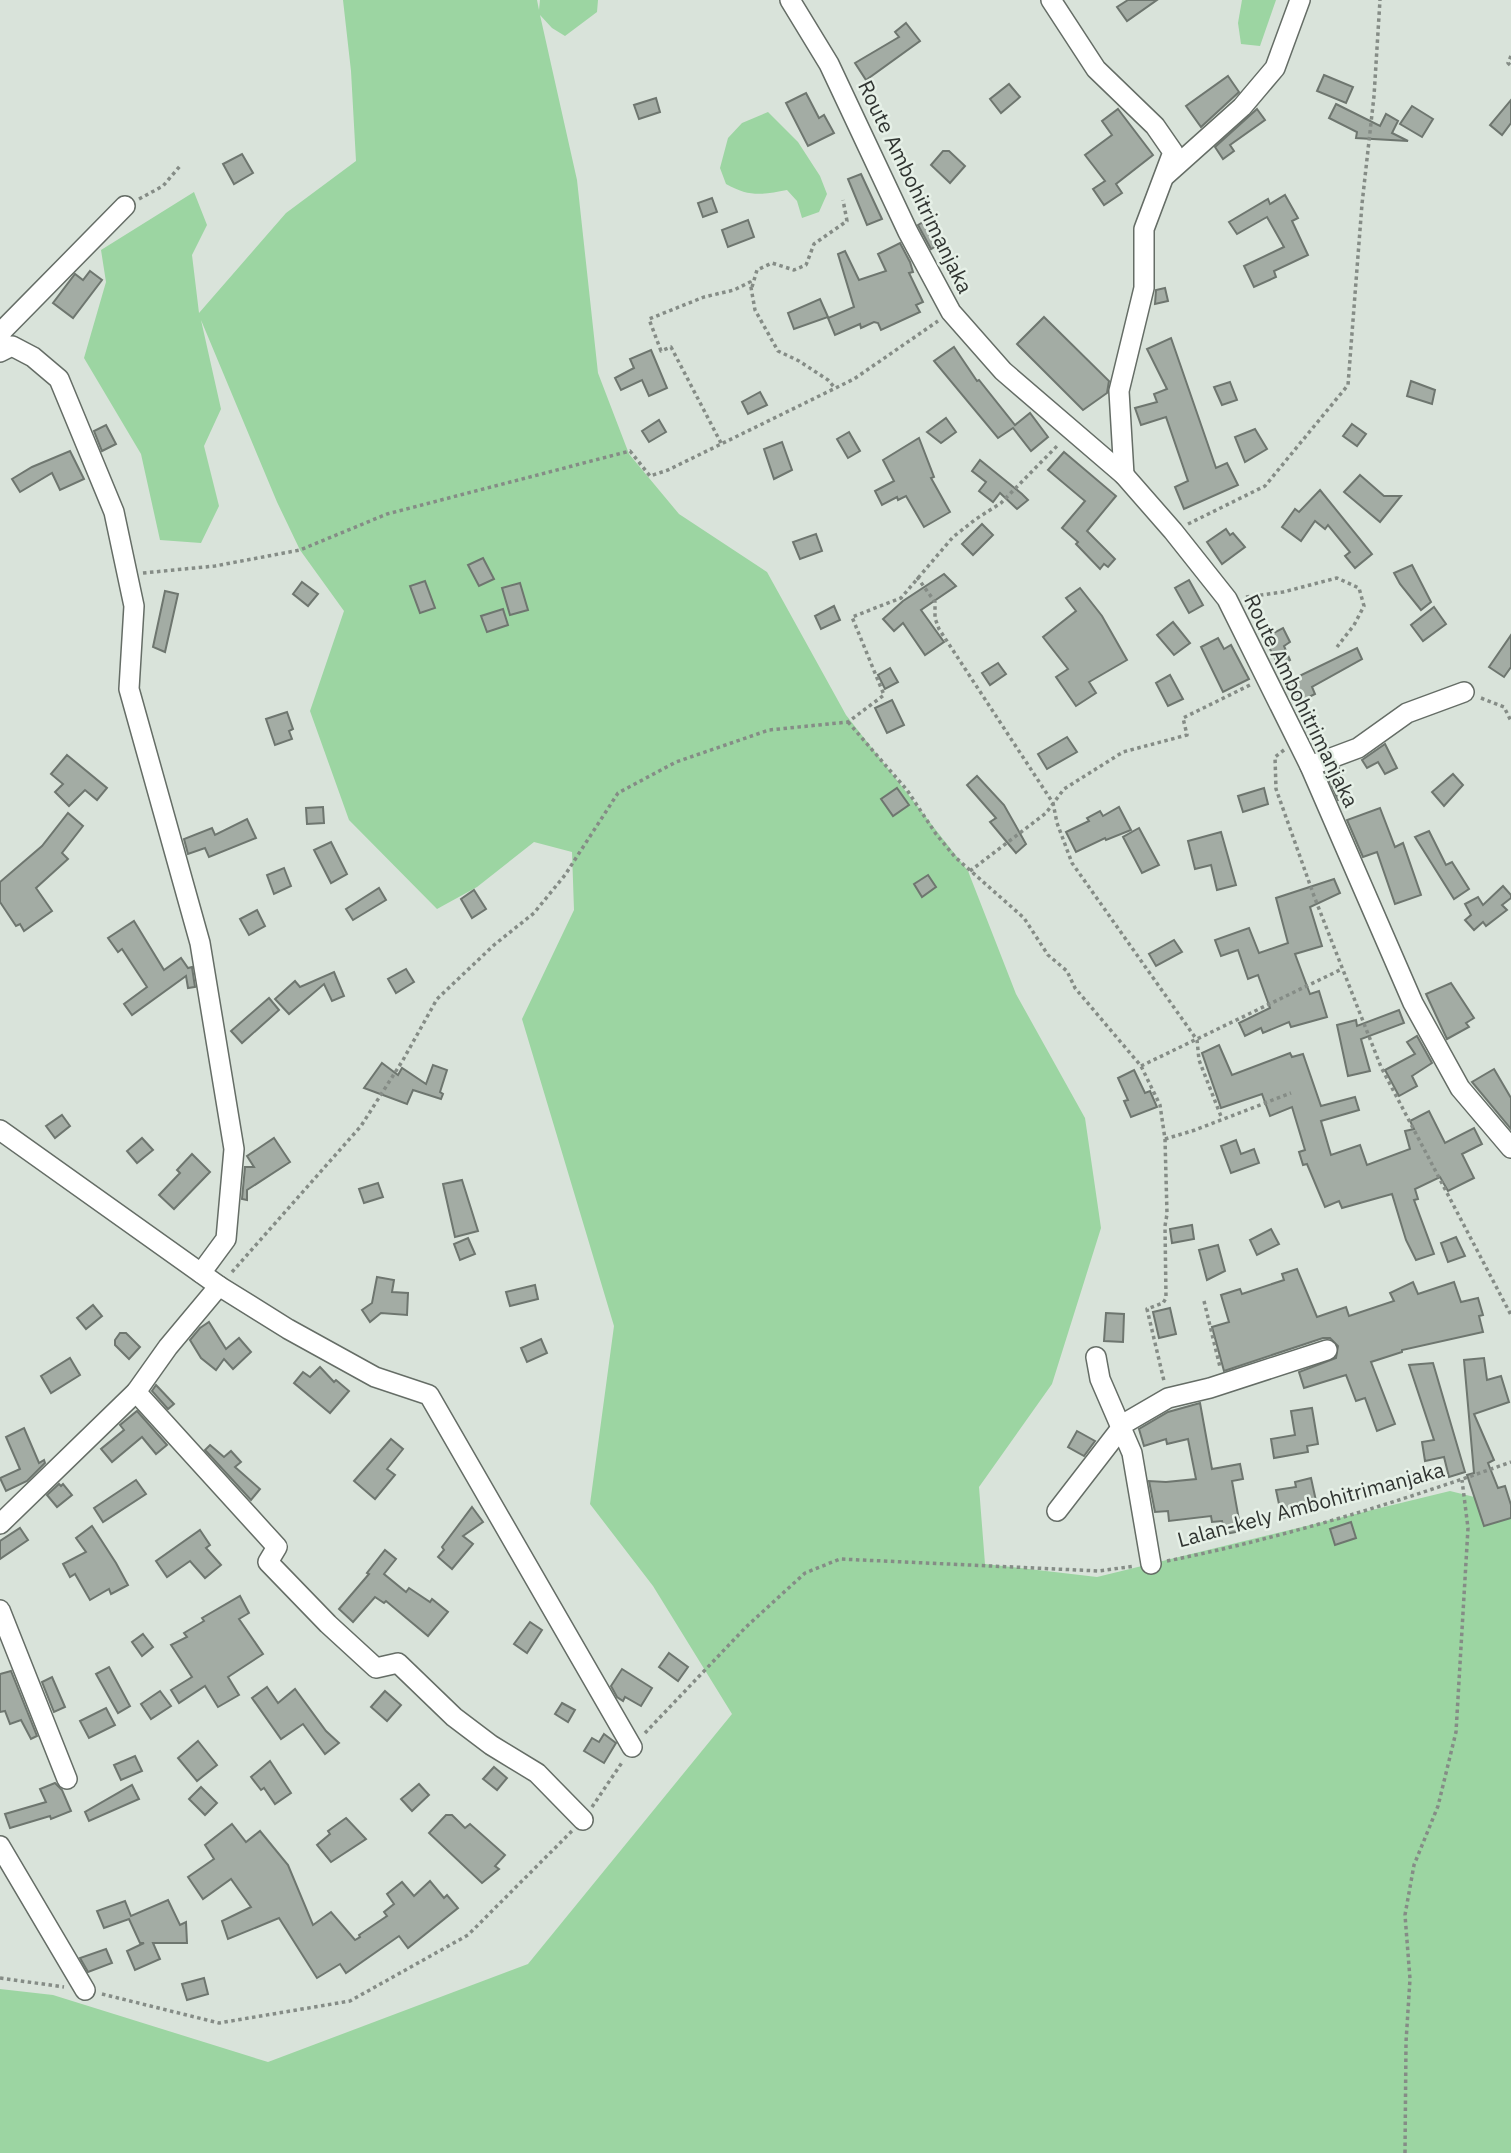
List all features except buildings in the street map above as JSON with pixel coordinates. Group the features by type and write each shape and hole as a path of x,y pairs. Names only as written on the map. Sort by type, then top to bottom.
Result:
{"street":[{"name":"Route Ambohitrimanjaka","path":"790,0 829,65 908,232 951,312 1003,371 1124,475 1227,599 1310,766 1413,1003 1460,1088 1511,1148"},
{"path":"1051,0 1096,69 1155,126 1173,152 1144,229 1144,288 1119,391 1124,475"},
{"path":"1163,178 1242,107 1275,68 1300,0"},
{"path":"0,337 3,330 125,206"},
{"path":"0,352 12,346 33,357 59,379 114,512 128,575 134,606 129,689 200,943 234,1149 226,1239 201,1273"},
{"path":"1310,766 1358,748 1407,713 1464,692"},
{"path":"0,1130 219,1286 288,1329 375,1377 429,1395 632,1748"},
{"path":"0,1524 135,1392 219,1286"},
{"path":"1057,1511 1125,1423 1168,1398 1327,1350"},
{"path":"1096,1357 1100,1379 1132,1453 1151,1564"},
{"path":"135,1392 277,1547 268,1562 328,1624 376,1668 398,1663 454,1717 491,1745 537,1773 583,1820"},
{"path":"0,1510 24,1498"},
{"path":"0,1610 67,1779"},
{"path":"0,1846 85,1990"}],"path":[{"path":"1173,531 1265,486 1348,385 1380,0"},
{"path":"1511,56 1508,63 1511,66"},
{"path":"125,206 163,187 180,166"},
{"path":"751,289 757,270 772,263 794,270 806,265 814,244 847,221 843,200"},
{"path":"721,443 671,347 661,351 649,319 704,296 734,290 750,282 755,310 778,351 799,361 828,380 835,388"},
{"path":"128,575 215,566 300,550 387,514 630,452 650,476 668,470 854,379 951,312"},
{"path":"219,1286 361,1126 403,1060 437,999 494,945 534,913 565,875 618,793 676,762 768,730 848,722 884,695 852,617 901,598 953,537 1001,503 1072,431"},
{"path":"917,577 935,602 935,618 939,629 1053,803 1057,823 1072,863 1197,1040 1199,1060 1222,1119"},
{"path":"1227,599 1283,592 1337,578 1359,588 1364,606 1337,647"},
{"path":"970,871 1046,813 1064,789 1123,752 1187,735 1183,718 1266,677"},
{"path":"1464,692 1504,707 1511,721"},
{"path":"848,722 907,790 936,834 970,871 1024,918 1048,955 1067,971 1075,988 1141,1066 1153,1088 1160,1105 1164,1139 1166,1298 1163,1303 1147,1309 1168,1398"},
{"path":"1296,739 1275,757 1276,789 1314,896 1381,1067 1511,1315"},
{"path":"1141,1066 1342,969"},
{"path":"1164,1139 1291,1093"},
{"path":"1204,1301 1224,1383"},
{"name":"Lalan-kely Ambohitrimanjaka","path":"0,1978 85,1990 219,2023 350,2001 468,1935 583,1820 632,1748 756,1618 805,1573 840,1559 1099,1571 1151,1564 1224,1549 1462,1480 1511,1462"},
{"path":"1405,2153 1406,2042 1410,1979 1405,1915 1414,1865 1438,1806 1456,1732 1468,1528 1462,1480"}],"green space":[{"path":"343,0 537,0 539,10 540,0 598,0 597,12 565,36 552,28 540,15 577,180 598,373 629,454 679,514 767,572 846,715 968,871 1016,994 1085,1118 1101,1228 1052,1384 979,1487 985,1564 1097,1577 1450,1491 1511,1506 1511,2153 0,2153 0,1989 53,1995 268,2062 528,1964 732,1714 653,1586 590,1504 614,1326 522,1019 574,910 572,852 534,842 477,887 437,909 349,820 310,711 344,611 300,550 277,502 201,320 221,409 204,446 219,506 201,543 160,540 141,454 84,358 106,282 101,250 194,192 207,225 192,255 199,313 286,213 356,161 351,71"},
{"path":"1242,0 1276,0 1260,46 1241,44 1238,23"},
{"path":"768,112 798,142 820,176 827,194 819,212 802,218 797,201 787,190 756,194 726,184 720,168 728,138 742,123"}]}
